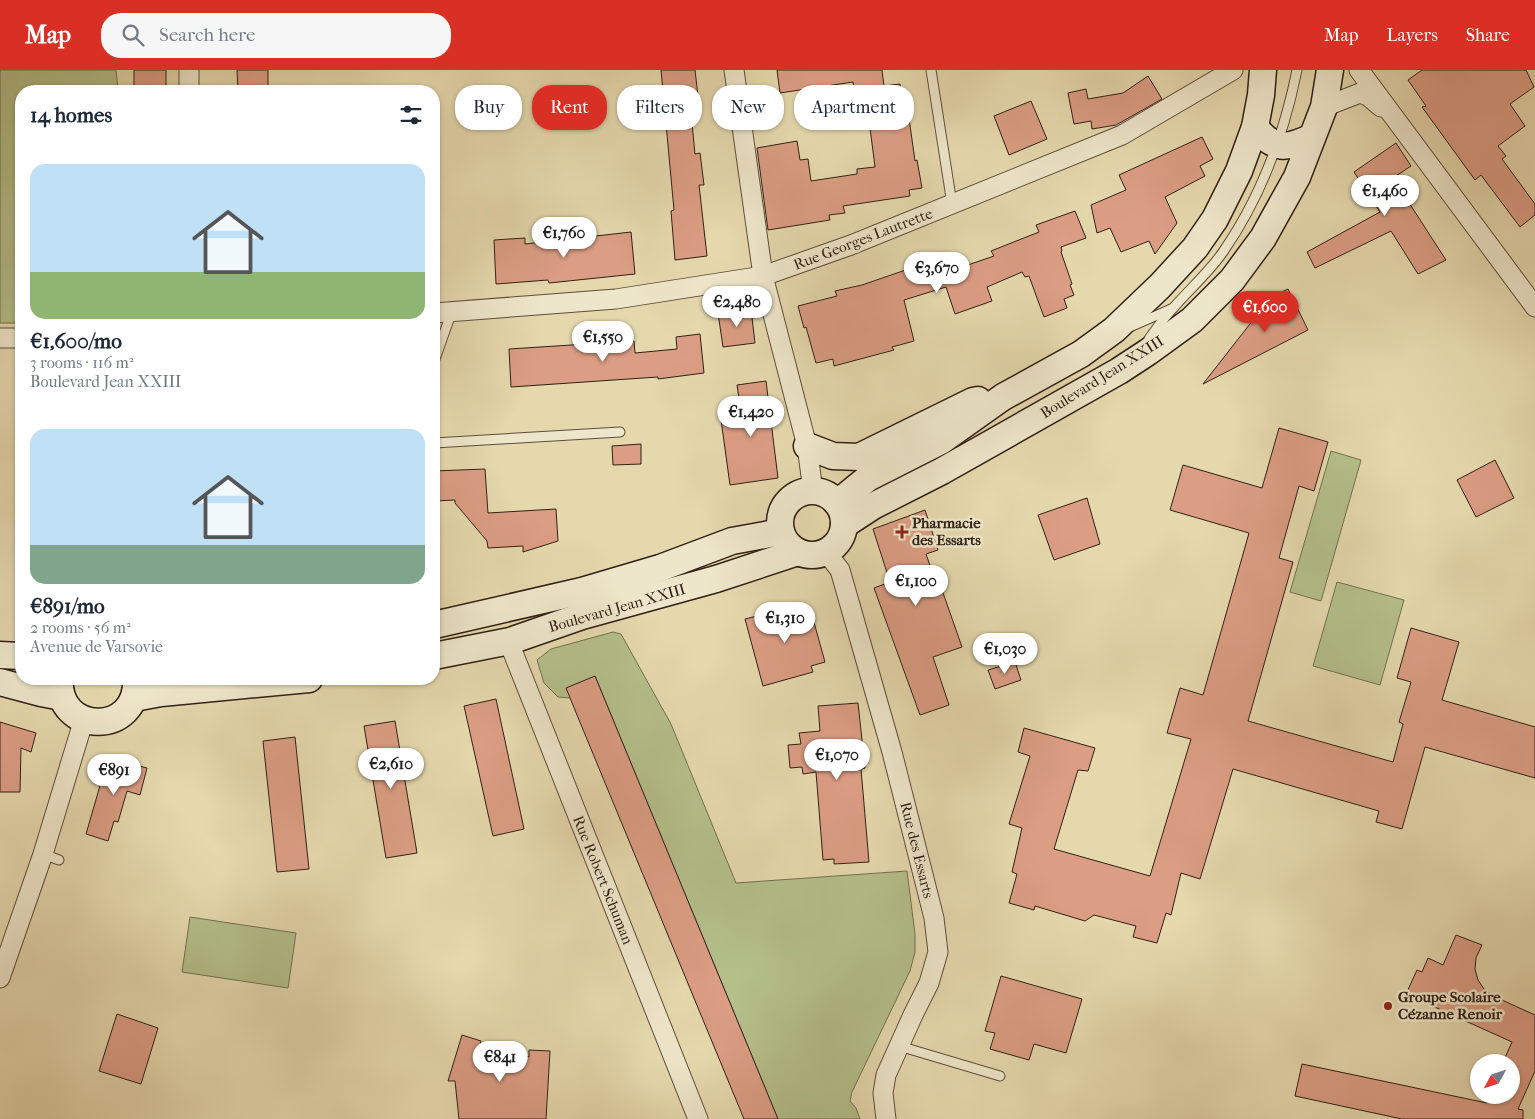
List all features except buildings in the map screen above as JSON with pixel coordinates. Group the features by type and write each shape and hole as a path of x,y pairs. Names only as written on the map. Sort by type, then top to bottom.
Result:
{"main road":[{"name":"Boulevard Jean XXIII","path":"840,513 846,496 868,478 941,441 1003,397 1081,354 1114,330 1160,286 1195,248 1215,219 1239,171 1255,128 1263,70"},
{"name":"Boulevard Jean XXIII","path":"840,513 872,506 942,472 1119,371 1192,320 1232,280 1263,238 1297,177 1324,107 1330,70"},
{"path":"1255,128 1265,139 1277,146 1295,145 1312,137"},
{"name":"Boulevard Jean XXIII","path":"807,446 833,456 859,457 973,401 1003,397"},
{"path":"803,492 822,492 840,513 842,534 839,541 826,552 817,555 798,552 785,541 781,532 781,512 794,496 803,492"},
{"name":"Boulevard Jean XXIII","path":"440,624 582,591 660,568 732,541 781,532"},
{"name":"Boulevard Jean XXIII","path":"440,655 510,641 582,616 716,579 798,552"},
{"path":"0,655 15,656"},
{"path":"0,682 40,693 61,688 67,706 74,714 84,720 96,722 108,721 128,709 135,689 161,693 246,685"}],"street":[{"path":"189,70 189,85"},
{"path":"734,70 763,276 807,446 813,491"},
{"name":"Rue Georges Lautrette","path":"443,312 616,299 763,276 851,245 1122,135 1233,70"},
{"path":"1359,70 1535,307"},
{"path":"1324,107 1360,93 1368,96 1397,120"},
{"path":"0,338 15,338"},
{"name":"Rue des Essarts","path":"826,552 840,570 892,752 934,918 938,952 929,983 886,1075 883,1093 886,1119"},
{"name":"Rue Robert Schuman","path":"510,641 698,1119"},
{"path":"0,978 51,857 84,720"}],"lane":[{"path":"931,70 952,204"},
{"path":"1119,371 1138,353 1173,308 1202,278 1222,253 1248,212 1269,168 1277,146 1291,99 1297,70"},
{"path":"1099,340 1173,308"},
{"path":"440,329 443,312"},
{"path":"440,443 620,432"},
{"path":"899,1046 1000,1076"}],"green space":[{"path":"0,70 116,70 117,85 15,85 15,323 0,323"},
{"path":"1331,451 1361,460 1321,601 1290,592"},
{"path":"1337,582 1404,600 1380,685 1313,666"},
{"path":"613,632 621,634 671,724 736,883 907,871 915,934 915,952 910,971 852,1092 850,1101 856,1108 860,1119 778,1119 595,676 570,698 558,697 544,683 537,660 551,649"},
{"path":"190,917 296,933 288,988 182,972"}],"place":[{"name":"Pharmacie des Essarts","path":"902,532"},
{"name":"Groupe Scolaire Cézanne Renoir","path":"1388,1006"}]}
